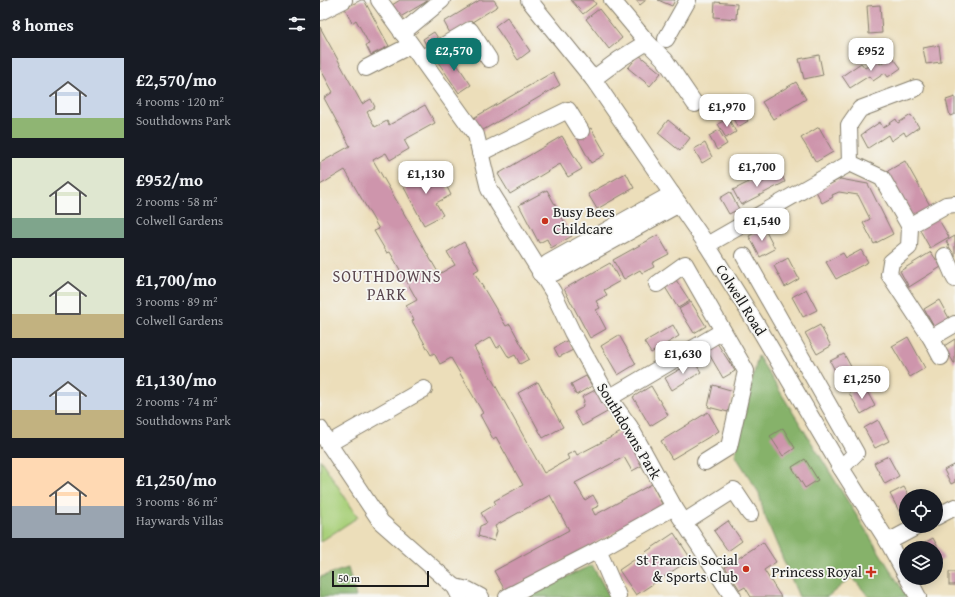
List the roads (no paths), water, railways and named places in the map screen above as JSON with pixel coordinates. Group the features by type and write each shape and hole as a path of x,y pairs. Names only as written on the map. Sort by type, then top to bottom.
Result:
{"street":[{"path":"320,12 344,0"},
{"name":"Southdowns Park","path":"378,0 476,135 490,189 553,292 572,332 609,398 630,426 674,507 733,597"},
{"path":"366,68 407,39 442,0"},
{"name":"Colwell Road","path":"529,0 593,79 707,246 757,325 841,468 888,542 899,562"},
{"path":"612,0 646,42 665,60 695,104"},
{"path":"666,39 688,0"},
{"path":"421,59 470,30 489,59"},
{"path":"593,79 646,42"},
{"path":"850,163 849,125 860,109 917,88"},
{"path":"480,153 568,110 581,131"},
{"path":"850,163 882,178 909,226 909,247 890,262 889,274 941,357"},
{"path":"707,246 850,163"},
{"path":"540,273 554,273 676,199"},
{"path":"909,226 946,205 955,204"},
{"path":"744,256 856,453 841,468"},
{"path":"945,256 955,279"},
{"path":"657,284 685,264 746,371 729,447 705,462"},
{"path":"757,325 778,315"},
{"path":"930,338 955,324"},
{"path":"609,398 723,331"},
{"path":"328,444 424,389"},
{"path":"320,429 328,444 381,522 457,592 468,590 481,597"},
{"path":"684,522 734,490 750,514"},
{"path":"507,597 598,550 674,507"},
{"path":"943,513 953,508"},
{"path":"888,542 905,533"},
{"path":"598,550 618,596"},
{"path":"912,585 918,597"}],"place":[{"name":"Busy Bees Childcare","path":"545,221"},
{"name":"St Francis Social & Sports Club","path":"746,569"},
{"name":"Princess Royal","path":"871,572"}],"district":[{"name":"SOUTHDOWNS PARK","path":"387,285"}]}
